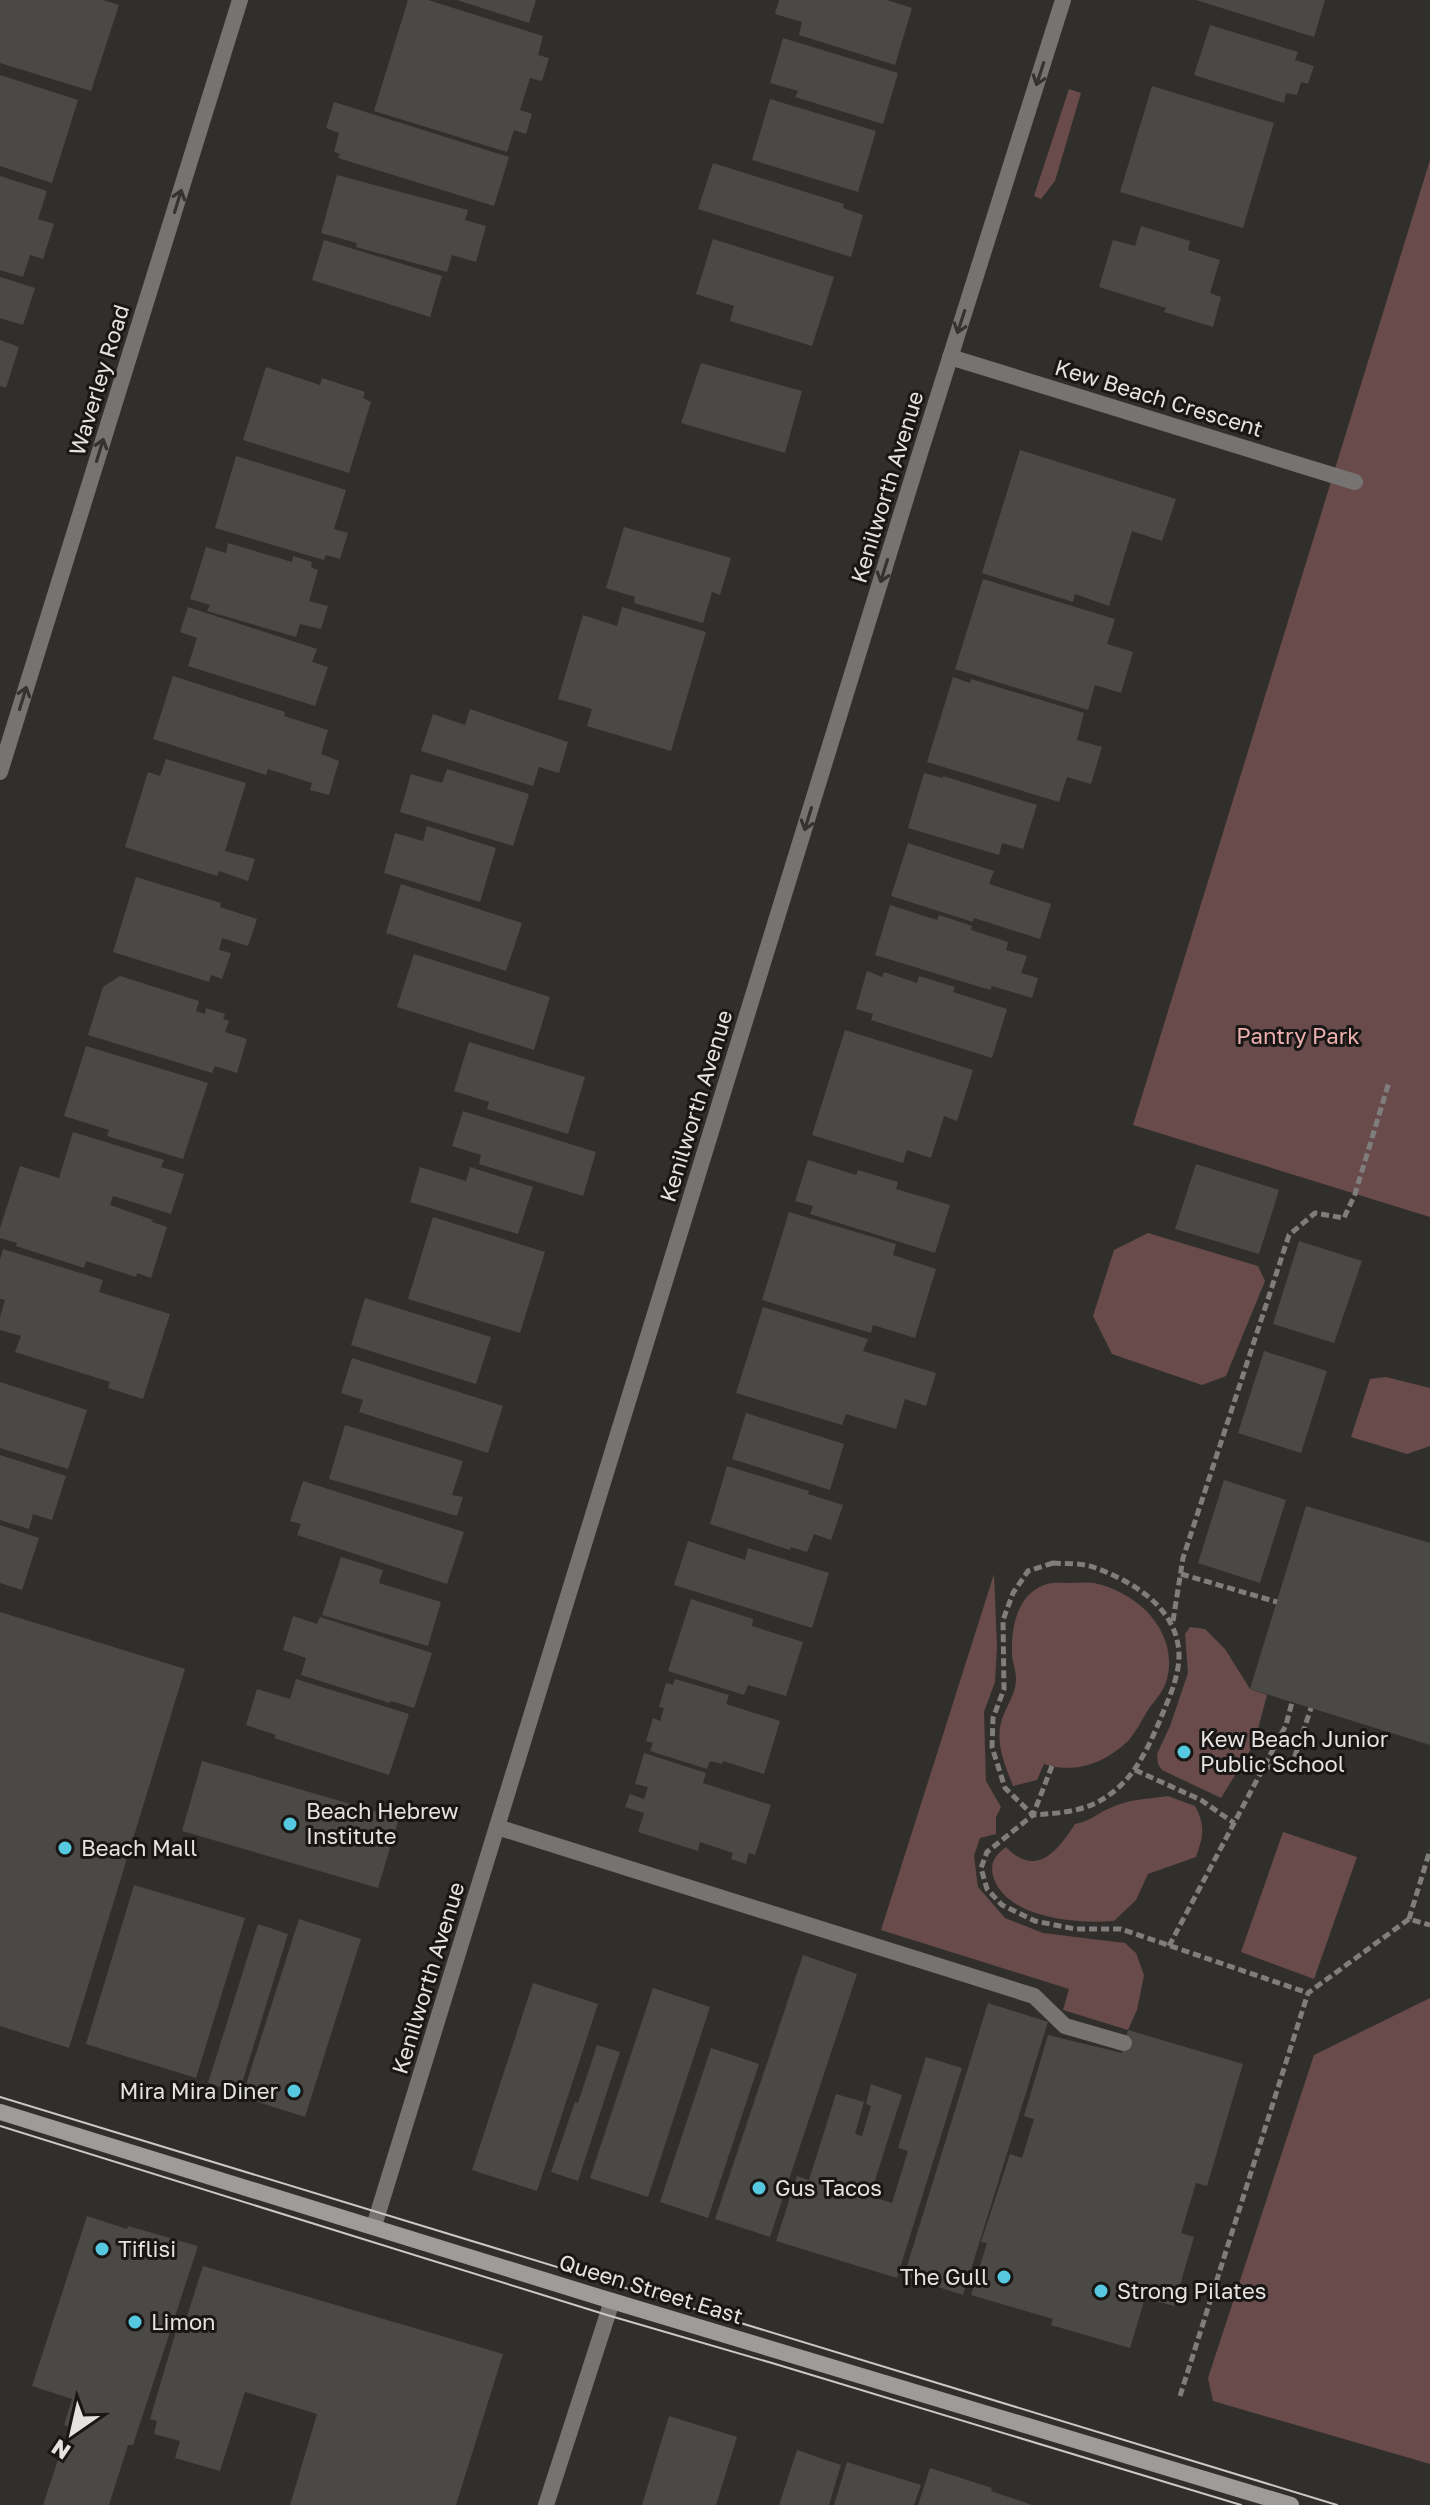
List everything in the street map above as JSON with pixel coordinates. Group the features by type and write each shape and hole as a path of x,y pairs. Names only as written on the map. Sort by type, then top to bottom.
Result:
{"main road":[{"name":"Queen Street East","path":"0,2112 612,2301 1291,2505"}],"street":[{"name":"Waverley Road","path":"0,772 240,0"},
{"name":"Kenilworth Avenue","path":"374,2226 1063,0"},
{"name":"Kew Beach Crescent","path":"950,357 1355,482"},
{"path":"497,1827 1034,1996 1065,2026 1124,2043"},
{"path":"546,2505 612,2301"}],"path":[{"path":"1172,1622 1144,1592 1088,1565 1053,1563 1028,1571 1013,1593 1003,1620 1004,1689 993,1718 992,1747 1005,1788 1033,1815 1075,1811 1109,1796 1135,1770 1152,1740 1174,1684 1179,1656 1172,1622 1183,1558 1289,1235 1315,1213 1344,1218 1355,1194 1389,1082"},
{"path":"1181,1574 1277,1602"},
{"path":"1169,1946 1286,1725 1292,1702"},
{"path":"1263,1768 1293,1762 1311,1708"},
{"path":"1052,1766 1033,1815 987,1852 981,1868 987,1889 1002,1905 1035,1921 1075,1929 1121,1929 1308,1993"},
{"path":"1135,1770 1201,1800 1234,1823"},
{"path":"1180,2396 1308,1993 1409,1919 1430,1850"},
{"path":"1409,1919 1430,1925"}],"green space":[{"path":"1069,89 1081,93 1055,181 1041,199 1034,196"},
{"name":"Pantry Park","path":"1430,160 1430,1217 1133,1125"},
{"path":"1148,1233 1258,1266 1265,1281 1226,1376 1202,1385 1112,1354 1093,1316 1114,1250"},
{"path":"1386,1377 1430,1388 1430,1446 1407,1454 1351,1437 1370,1379"},
{"path":"994,1574 997,1647 995,1682 984,1712 986,1781 1001,1807 996,1817 996,1834 980,1838 974,1856 978,1887 1005,1918 1043,1933 1125,1943 1136,1953 1144,1975 1137,2010 1128,2030 1063,2010 1069,1989 881,1930"},
{"path":"1094,1583 1126,1595 1152,1617 1167,1645 1167,1679 1134,1734 1109,1756 1078,1767 1044,1764 1037,1780 1013,1786 1001,1750 1000,1732 1016,1684 1012,1654 1018,1614 1027,1596 1044,1585"},
{"path":"1190,1627 1205,1629 1225,1649 1250,1689 1267,1695 1254,1744 1221,1798 1162,1770 1158,1764 1157,1754 1188,1673 1185,1634"},
{"path":"1168,1796 1195,1806 1202,1832 1196,1857 1148,1874 1136,1900 1114,1921 1065,1920 1029,1911 1014,1903 994,1879 994,1861 1006,1847 1017,1856 1036,1861 1053,1852 1075,1824 1124,1803"},
{"path":"1283,1832 1357,1857 1314,1979 1241,1952"},
{"path":"1430,1998 1430,2464 1213,2401 1208,2378 1314,2055"}],"building":[{"path":"0,0 103,0 119,5 91,91 0,63"},
{"path":"408,0 428,0 543,36 538,55 549,58 542,81 530,78 520,110 532,114 526,134 514,130 507,152 374,111"},
{"path":"457,0 536,0 529,23"},
{"path":"779,0 887,0 912,8 895,65 799,35 802,22 775,14"},
{"path":"1196,0 1325,0 1314,37"},
{"path":"1210,25 1298,52 1295,60 1314,66 1308,84 1301,82 1297,95 1286,93 1284,103 1194,75"},
{"path":"783,38 898,73 883,124 795,97 798,91 770,83"},
{"path":"0,75 78,100 52,183 0,166"},
{"path":"1152,86 1274,123 1243,228 1120,192"},
{"path":"770,99 876,131 858,192 752,160"},
{"path":"334,102 509,157 494,206 338,158 340,154 334,152 339,133 326,128"},
{"path":"713,163 844,204 843,208 863,215 851,257 698,209"},
{"path":"337,175 468,210 465,220 486,226 476,262 452,255 447,272 356,247 357,243 321,233"},
{"path":"0,176 47,191 38,219 54,224 43,259 30,255 23,277 0,270"},
{"path":"1141,226 1190,241 1188,250 1220,260 1210,293 1221,297 1213,327 1099,287 1113,240 1135,246"},
{"path":"713,239 834,277 812,346 730,321 734,306 696,294"},
{"path":"324,240 442,276 430,317 312,280"},
{"path":"0,277 35,288 23,325 0,318"},
{"path":"0,340 19,347 6,388 0,386"},
{"path":"701,363 802,391 785,453 681,423"},
{"path":"266,367 320,385 322,378 365,392 363,398 371,402 349,473 243,440"},
{"path":"1020,450 1176,499 1162,541 1132,531 1109,606 1075,594 1073,602 982,573"},
{"path":"236,456 346,490 334,529 348,533 340,559 326,555 324,560 215,528"},
{"path":"624,527 731,558 720,595 712,592 703,623 634,603 635,597 606,588"},
{"path":"228,543 292,562 293,556 312,562 311,567 318,570 309,601 328,606 321,629 300,624 296,637 207,611 210,605 190,599 206,547 226,553"},
{"path":"983,579 1115,619 1107,644 1133,652 1121,693 1095,685 1088,710 955,669"},
{"path":"188,607 317,649 312,662 328,667 315,706 188,666 197,638 180,632"},
{"path":"622,607 706,632 671,751 587,726 592,709 558,699 583,615 617,626"},
{"path":"173,676 285,712 284,716 328,730 321,754 339,761 329,795 310,790 312,783 268,769 266,775 153,739"},
{"path":"953,677 970,683 971,679 1084,713 1077,740 1102,747 1091,784 1067,777 1059,802 927,762"},
{"path":"470,709 568,742 559,773 539,767 533,786 421,751 433,714 465,725"},
{"path":"166,759 246,783 225,851 255,859 248,881 219,871 217,876 125,847 148,772 160,776"},
{"path":"447,769 529,794 513,846 400,812 411,774 442,783"},
{"path":"924,773 1037,805 1023,849 1002,843 999,855 908,828"},
{"path":"427,826 496,848 480,902 384,873 395,833 423,841"},
{"path":"908,843 994,871 989,884 1051,904 1040,939 891,896"},
{"path":"136,877 221,903 220,907 257,919 248,946 222,938 219,950 231,953 222,979 211,975 209,982 113,952"},
{"path":"401,884 522,923 506,971 386,933"},
{"path":"890,905 937,920 939,915 1008,942 1006,950 1027,956 1021,973 1038,978 1032,998 992,986 990,990 875,955"},
{"path":"414,954 550,997 534,1050 397,1007"},
{"path":"867,971 882,977 884,972 917,983 919,976 955,987 953,992 1007,1009 992,1058 871,1020 873,1014 856,1009"},
{"path":"120,976 199,1001 196,1011 205,1014 206,1008 225,1014 223,1019 229,1021 225,1032 247,1039 237,1073 215,1066 212,1073 88,1035 103,987"},
{"path":"845,1030 973,1070 957,1121 944,1116 931,1158 907,1150 903,1163 812,1135"},
{"path":"469,1042 585,1077 568,1134 487,1109 489,1102 454,1091"},
{"path":"86,1046 208,1083 183,1159 107,1136 109,1130 64,1116"},
{"path":"463,1111 596,1152 583,1196 479,1164 481,1155 452,1146"},
{"path":"73,1132 164,1160 161,1167 184,1174 171,1214 113,1196 110,1205 167,1227 151,1278 137,1273 136,1277 86,1261 84,1268 0,1238 0,1228 20,1166 59,1178"},
{"path":"808,1160 856,1175 858,1170 898,1182 896,1189 950,1205 935,1253 810,1214 813,1206 795,1201"},
{"path":"1196,1164 1279,1190 1259,1254 1175,1229"},
{"path":"420,1167 466,1181 470,1167 533,1187 518,1234 410,1202"},
{"path":"789,1212 896,1244 893,1255 936,1269 915,1338 873,1325 871,1333 762,1300"},
{"path":"433,1217 545,1252 520,1333 408,1299"},
{"path":"1299,1241 1362,1261 1334,1343 1273,1324"},
{"path":"3,1249 103,1280 99,1292 170,1314 143,1399 108,1388 110,1382 15,1352 21,1336 0,1330 5,1300 0,1299"},
{"path":"365,1298 491,1337 476,1384 351,1345"},
{"path":"763,1307 868,1339 863,1351 936,1373 926,1406 905,1399 896,1429 846,1414 842,1425 736,1393"},
{"path":"1264,1351 1327,1371 1301,1453 1238,1433"},
{"path":"352,1358 503,1406 488,1453 359,1412 363,1400 341,1393"},
{"path":"0,1382 87,1410 68,1469 0,1448"},
{"path":"746,1413 844,1444 830,1490 732,1459"},
{"path":"345,1425 463,1461 452,1495 463,1497 457,1516 329,1479"},
{"path":"0,1455 66,1476 52,1520 33,1514 29,1529 0,1520"},
{"path":"727,1466 809,1491 808,1494 843,1505 831,1540 814,1534 807,1552 791,1547 790,1550 710,1524"},
{"path":"1224,1480 1286,1500 1260,1583 1198,1563"},
{"path":"303,1481 464,1532 447,1584 297,1535 301,1524 290,1521"},
{"path":"1306,1506 1430,1543 1430,1745 1250,1689"},
{"path":"0,1525 39,1538 22,1590 0,1583"},
{"path":"688,1541 745,1560 748,1548 829,1573 812,1628 674,1585"},
{"path":"341,1557 383,1570 379,1583 441,1602 428,1646 322,1615"},
{"path":"691,1599 753,1619 752,1626 803,1642 786,1696 748,1685 744,1695 668,1671"},
{"name":"Beach Mall","path":"0,1612 185,1669 69,2048 0,2026"},
{"path":"293,1616 317,1624 320,1617 432,1653 414,1708 301,1675 306,1658 283,1650"},
{"path":"296,1679 409,1714 389,1775 274,1738 276,1735 246,1725 257,1689 290,1699"},
{"path":"675,1679 729,1695 726,1704 780,1721 764,1774 723,1761 722,1764 710,1761 707,1769 650,1751 653,1743 646,1741 653,1718 660,1721 664,1708 659,1707 666,1683 673,1685"},
{"path":"644,1753 706,1773 703,1783 771,1805 755,1855 749,1853 746,1864 731,1859 733,1853 700,1842 698,1851 638,1832 644,1813 625,1807 630,1794 644,1799 648,1787 635,1784"},
{"name":"Beach Hebrew Institute","path":"202,1761 399,1818 378,1888 182,1831"},
{"path":"134,1885 245,1918 196,2078 86,2044"},
{"path":"299,1919 361,1939 305,2117 242,2097"},
{"path":"258,1924 288,1934 239,2093 208,2083"},
{"path":"803,1955 857,1974 770,2237 715,2219"},
{"path":"533,1983 598,2004 537,2191 472,2170"},
{"path":"653,1988 710,2007 648,2197 590,2178"},
{"path":"988,2003 1048,2022 963,2295 904,2276"},
{"path":"1128,2030 1243,2064 1207,2186 1196,2183 1181,2233 1194,2237 1174,2306 1145,2298 1130,2348 1051,2325 1053,2319 971,2295 987,2243 981,2242 1010,2154 1022,2158 1034,2119 1024,2116 1048,2035 1122,2053"},
{"path":"597,2045 620,2052 578,2181 551,2172"},
{"path":"711,2048 759,2064 708,2218 660,2202"},
{"path":"926,2057 962,2068 897,2278 776,2241 797,2176 809,2180 836,2094 864,2102 855,2134 862,2136 871,2106 866,2104 871,2084 902,2095 870,2196 892,2203 908,2151 898,2148"},
{"name":"Limon","path":"87,2216 198,2246 133,2445 128,2445 109,2505 43,2505 69,2427 64,2425 72,2399 32,2386"},
{"path":"203,2266 503,2354 456,2505 290,2505 317,2414 245,2392 220,2471 175,2458 180,2441 154,2434 157,2421 150,2419 176,2331 182,2332"},
{"path":"669,2416 737,2437 716,2505 642,2505"},
{"path":"797,2450 841,2465 829,2505 779,2505"},
{"path":"847,2462 921,2485 914,2505 834,2505"},
{"path":"930,2468 992,2488 991,2491 1032,2505 918,2505"}],"tram line":[{"path":"0,2097 1337,2505"},
{"path":"0,2126 607,2315 1241,2505"}],"place":[{"name":"Kew Beach Junior Public School","path":"1184,1752"},
{"name":"Beach Hebrew Institute","path":"290,1824"},
{"name":"Beach Mall","path":"65,1848"},
{"name":"Mira Mira Diner","path":"294,2091"},
{"name":"Gus Tacos","path":"759,2188"},
{"name":"Tiflisi","path":"102,2249"},
{"name":"The Gull","path":"1004,2277"},
{"name":"Strong Pilates","path":"1101,2291"},
{"name":"Limon","path":"135,2322"}]}
